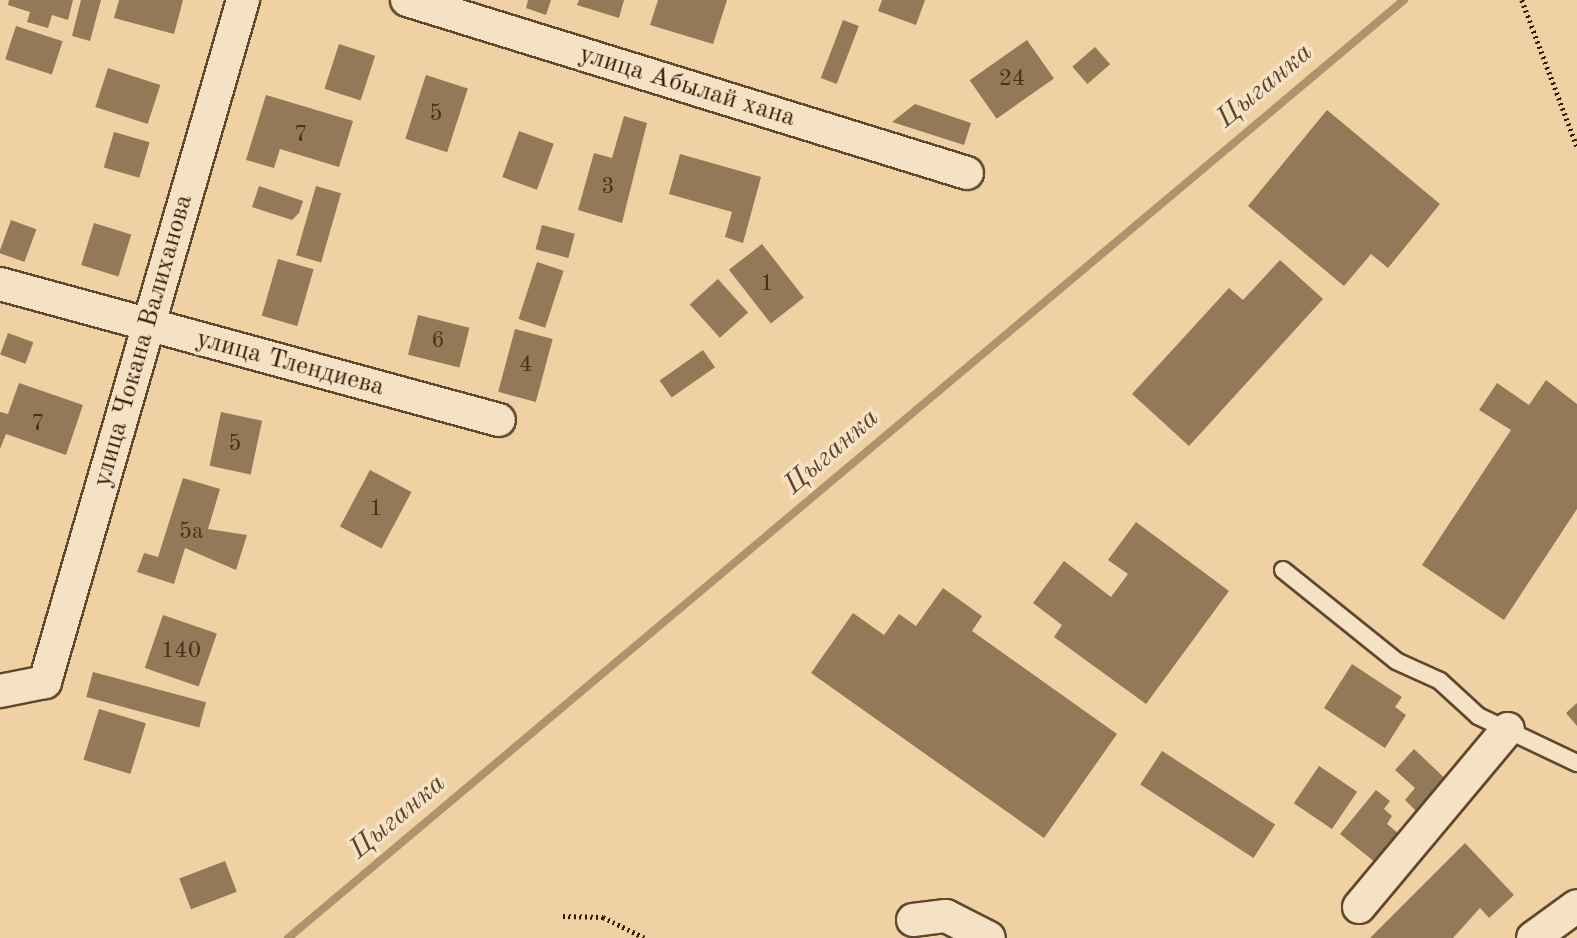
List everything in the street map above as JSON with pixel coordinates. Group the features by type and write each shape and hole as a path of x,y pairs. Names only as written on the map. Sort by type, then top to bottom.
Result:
{"street":[{"name":"улица Чокана Валиханова","path":"0,691 46,682 243,0"},
{"name":"улица Абылай хана","path":"407,0 967,173"},
{"name":"улица Тлендиева","path":"0,284 499,420"},
{"path":"1359,906 1507,729"},
{"path":"1533,938 1577,906"},
{"path":"913,920 946,916 989,938"}],"lane":[{"path":"1283,570 1396,661 1440,681 1478,716 1577,763"}],"path":[{"path":"1522,0 1577,146"},
{"path":"563,916 603,917 645,938"}],"building":[{"path":"9,0 73,0 68,20 52,15 48,28 27,22 30,12 8,5"},
{"path":"81,0 101,0 90,41 72,36"},
{"path":"119,0 183,0 174,34 114,18"},
{"path":"528,0 551,0 546,15 526,8"},
{"path":"579,0 624,0 619,18 577,5"},
{"path":"658,0 727,0 713,44 650,25"},
{"path":"882,0 925,0 916,25 878,11"},
{"path":"843,20 859,26 837,84 821,78"},
{"path":"16,26 63,41 52,74 5,59"},
{"path":"1027,40 1054,79 997,119 970,80"},
{"path":"339,44 375,56 361,100 324,89"},
{"path":"1095,47 1110,64 1087,84 1072,67"},
{"path":"108,68 160,85 148,124 95,107"},
{"path":"426,75 468,89 447,152 405,139"},
{"path":"266,95 353,121 339,167 280,149 274,168 246,160"},
{"path":"915,104 971,123 964,145 892,122"},
{"path":"1327,110 1440,204 1388,268 1371,254 1344,286 1248,206"},
{"path":"624,116 647,123 622,223 578,210 594,153 612,158"},
{"path":"519,131 554,144 537,190 502,177"},
{"path":"114,132 150,142 139,178 104,168"},
{"path":"680,154 761,177 743,243 725,237 732,212 669,194"},
{"path":"259,186 303,201 299,213 292,220 252,207"},
{"path":"316,186 341,193 321,262 296,255"},
{"path":"11,220 36,229 24,262 0,253"},
{"path":"94,223 131,234 118,276 81,265"},
{"path":"542,225 575,234 568,258 536,249"},
{"path":"762,244 804,298 771,323 729,270"},
{"path":"278,259 314,269 297,326 262,316"},
{"path":"1280,260 1323,299 1189,446 1132,394 1229,288 1243,300"},
{"path":"537,262 564,271 545,328 518,319"},
{"path":"718,279 748,312 720,338 690,304"},
{"path":"418,315 469,328 460,368 408,355"},
{"path":"515,329 553,339 536,402 498,392"},
{"path":"8,333 33,342 26,364 0,355"},
{"path":"703,350 715,367 672,398 660,380"},
{"path":"1546,380 1577,404 1577,509 1504,620 1422,565 1511,430 1479,410 1497,383 1529,405"},
{"path":"19,383 83,405 66,455 6,434 0,449 0,412 8,414"},
{"path":"221,412 262,421 251,475 210,466"},
{"path":"370,470 411,492 381,549 340,527"},
{"path":"183,478 220,489 208,529 247,535 236,570 185,548 174,584 137,572 144,553 158,557"},
{"path":"1136,522 1229,591 1146,704 1054,637 1062,625 1033,603 1064,561 1111,597 1128,574 1108,560"},
{"path":"943,588 982,616 972,631 1117,734 1044,838 811,673 853,613 884,635 899,614 916,626"},
{"path":"163,615 217,634 199,687 145,668"},
{"path":"1352,664 1402,697 1395,707 1406,715 1385,748 1324,708"},
{"path":"93,672 206,702 199,727 86,697"},
{"path":"1577,703 1577,726 1566,713"},
{"path":"99,709 146,723 130,774 84,760"},
{"path":"1414,749 1452,785 1422,817 1405,800 1415,788 1395,770"},
{"path":"1162,751 1275,825 1253,858 1140,785"},
{"path":"1319,766 1357,792 1332,829 1294,803"},
{"path":"1376,790 1390,801 1384,809 1392,816 1387,824 1404,838 1381,867 1340,834"},
{"path":"1465,843 1514,895 1489,918 1480,908 1453,938 1370,938"},
{"path":"225,861 237,892 191,909 179,879"}],"waterway":[{"name":"Цыганка","path":"288,938 1404,0"}]}
